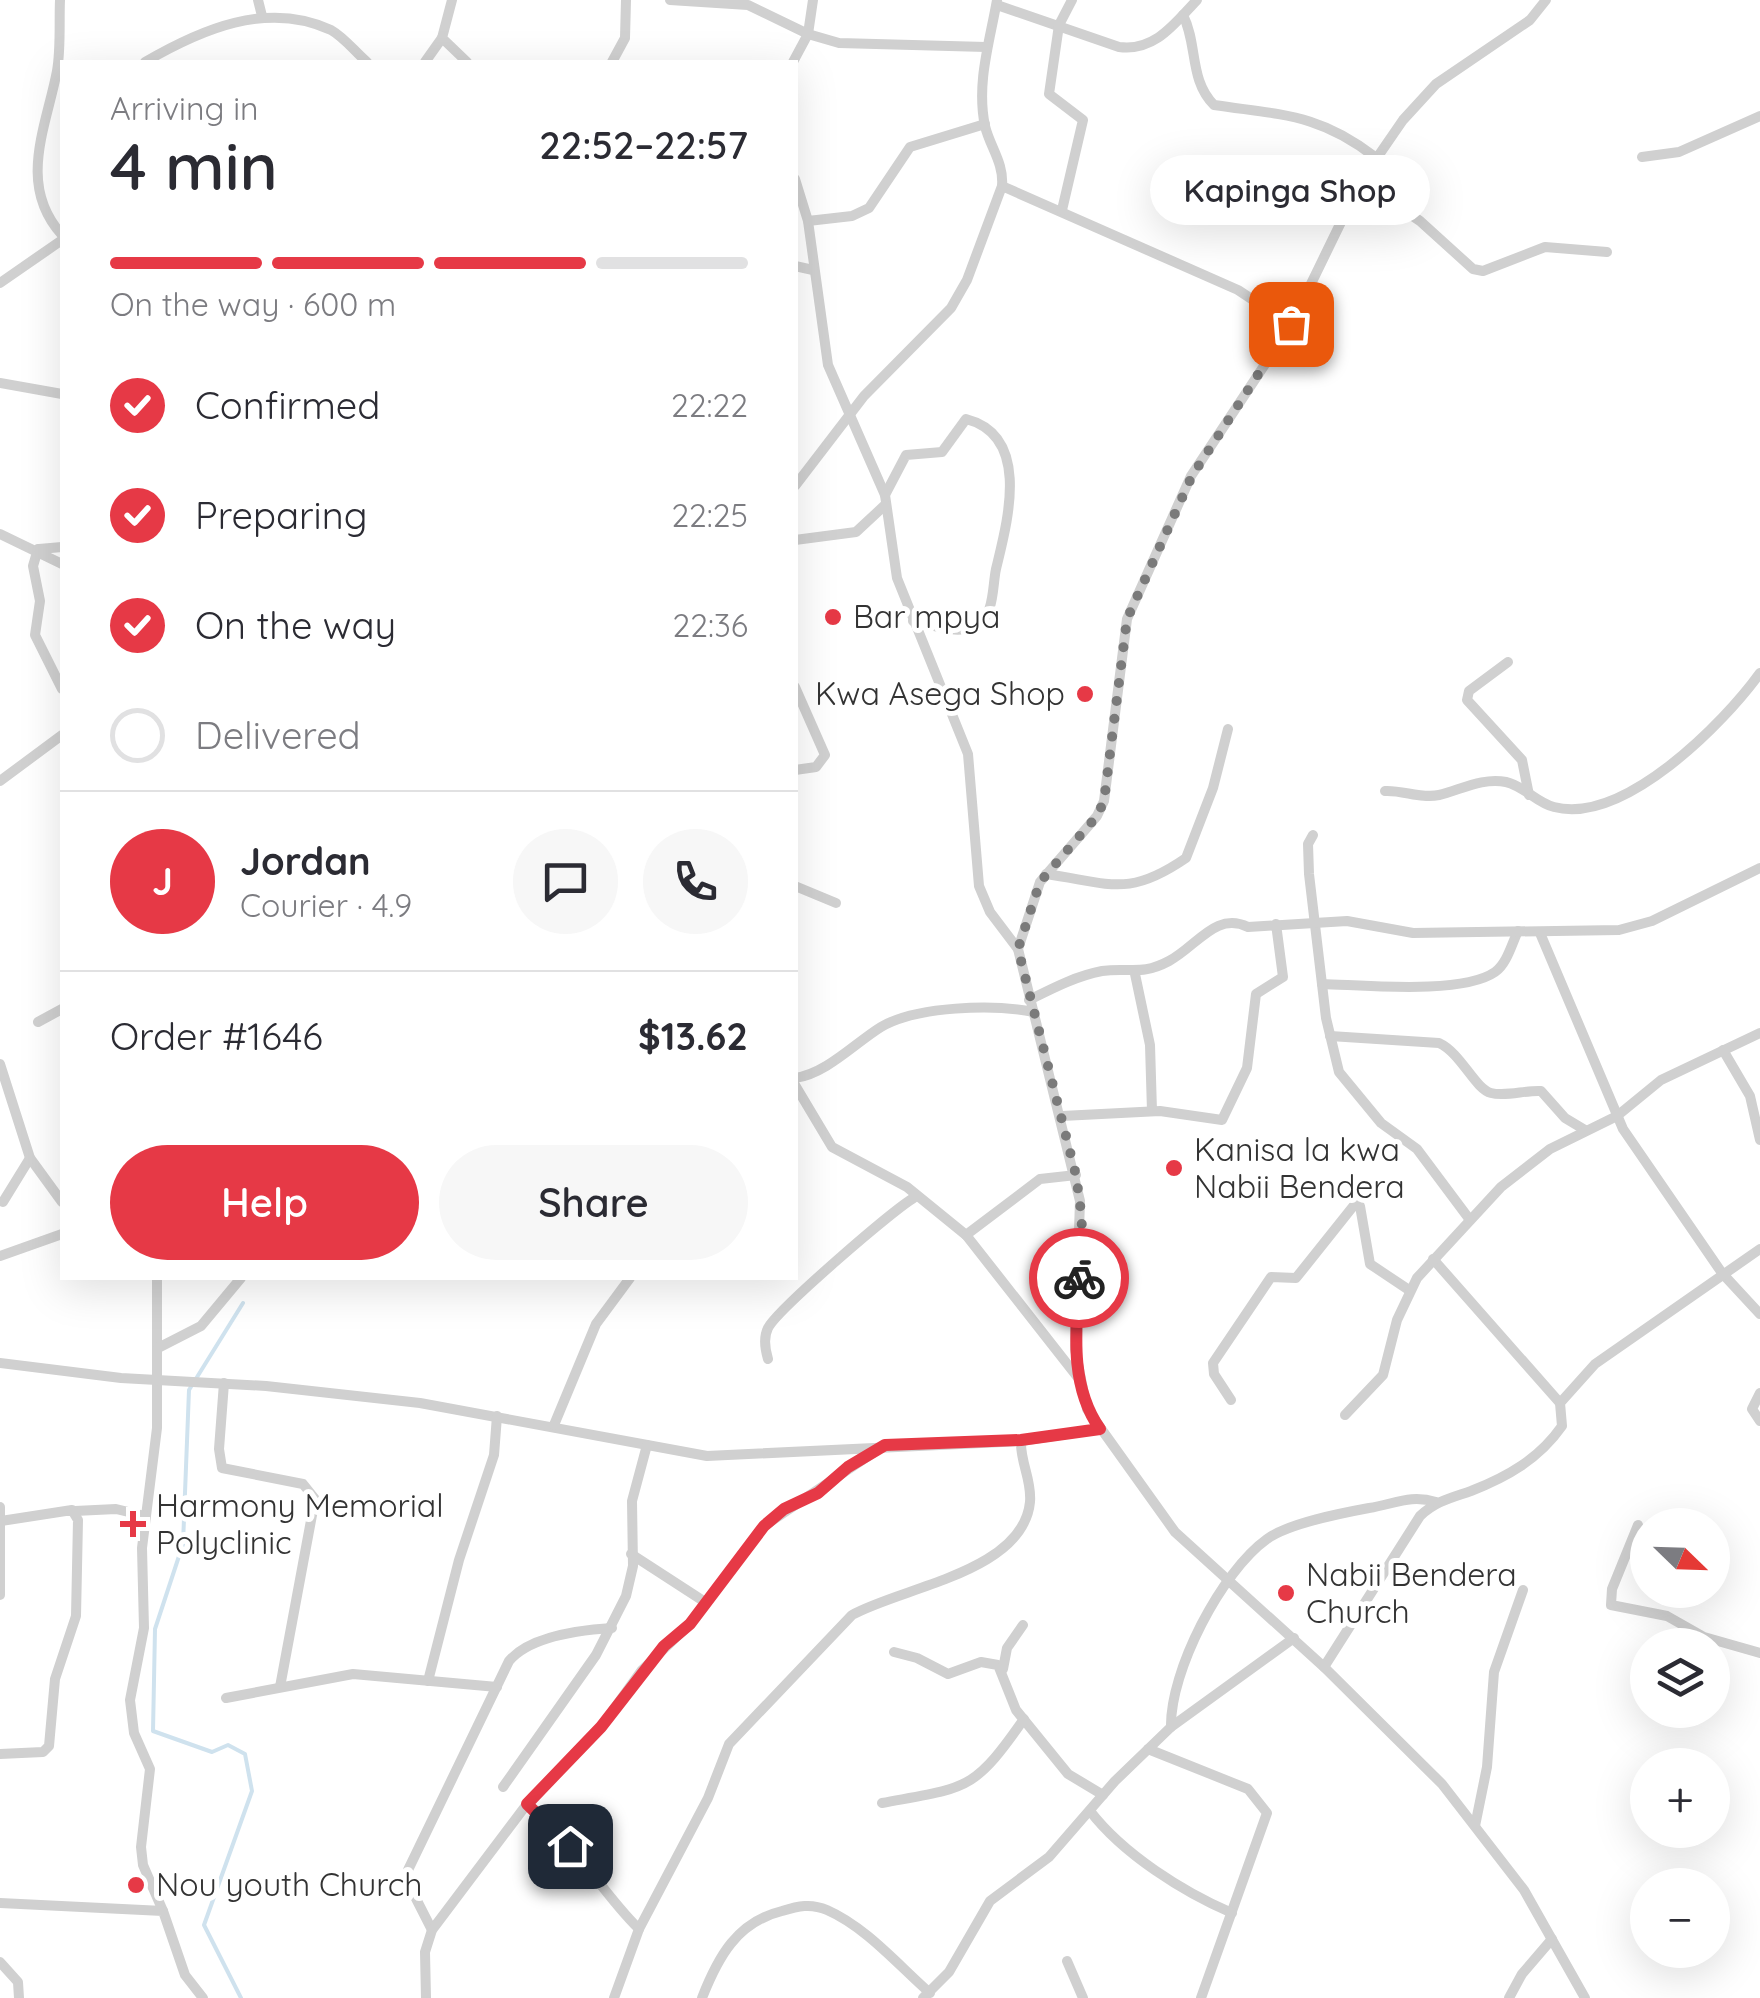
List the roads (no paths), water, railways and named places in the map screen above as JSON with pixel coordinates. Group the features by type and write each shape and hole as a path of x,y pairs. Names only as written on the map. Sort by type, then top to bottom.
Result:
{"street":[{"path":"60,0 57,69 41,127 36,182 47,213 60,234"},
{"path":"258,0 262,16"},
{"path":"426,60 442,38 452,0"},
{"path":"613,60 625,38 626,0"},
{"path":"670,0 748,2 808,34 862,45 986,47"},
{"path":"794,60 808,34 813,0"},
{"path":"1062,210 1083,120 1049,94 1059,25 1072,0"},
{"path":"798,479 848,416 951,308 967,280 1002,186 1002,170 984,124 986,47 997,2 1120,47 1138,48 1151,45 1198,0"},
{"path":"1018,949 1026,914 1046,874 1097,816 1104,801 1121,642 1171,514 1291,324 1376,157 1436,84 1530,20 1546,0"},
{"path":"149,60 212,24 262,16 320,24 336,32 364,60"},
{"path":"1182,16 1194,50 1196,77 1214,105 1301,116 1352,138 1376,157"},
{"path":"442,38 466,60"},
{"path":"1642,157 1679,152 1760,116"},
{"path":"808,221 852,216 869,208 910,146 984,124"},
{"path":"1361,181 1420,221 1473,269 1483,271 1557,245 1607,252"},
{"path":"1002,186 1238,290 1291,324"},
{"path":"798,189 808,221 828,365 885,500 891,554 913,621 968,754 979,886 990,912 1018,949 1076,1175 1082,1219 1076,1349 1087,1409 1175,1532 1324,1666 1442,1784 1524,1890 1579,1995"},
{"path":"0,283 60,238"},
{"path":"798,267 813,270"},
{"path":"0,382 60,394"},
{"path":"798,540 856,532 885,500 906,455 942,452 966,419 996,433 1009,479 1010,516 992,603 983,620 963,630 913,621"},
{"path":"1,539 38,549 60,563"},
{"path":"38,549 60,547"},
{"path":"38,549 33,566 40,601 36,635 60,685"},
{"path":"1508,662 1469,691 1467,700 1522,760 1529,795"},
{"path":"1385,791 1437,795 1460,786 1507,782 1553,808 1571,808 1617,796 1683,756 1722,722 1760,673"},
{"path":"798,694 824,755 816,766 798,773"},
{"path":"1046,874 1119,888 1150,881 1186,858 1213,788 1228,729"},
{"path":"0,781 60,736"},
{"path":"1313,835 1308,859 1322,984 1339,1072 1381,1123 1417,1149 1470,1220"},
{"path":"1030,1000 1099,972 1124,969 1135,974 1168,961 1222,922 1236,920 1248,927 1368,922 1412,933 1619,930 1652,921 1760,868"},
{"path":"798,887 836,904"},
{"path":"1062,1116 1152,1111 1215,1122 1228,1114 1247,1068 1256,994 1283,976 1276,924"},
{"path":"1322,984 1408,987 1450,984 1484,976 1499,970 1518,931"},
{"path":"1540,933 1617,1116 1722,1274 1760,1314"},
{"path":"1135,974 1150,1045 1152,1111"},
{"path":"798,1080 901,1018 990,1008 1034,1012"},
{"path":"38,1022 60,1009"},
{"path":"1345,1414 1382,1375 1409,1290 1433,1259 1522,1170 1585,1130 1617,1116 1661,1080 1760,1033"},
{"path":"1330,1036 1439,1042 1455,1050 1482,1088 1491,1093 1541,1092 1565,1118 1585,1130"},
{"path":"1723,1050 1750,1096 1760,1140"},
{"path":"0,1064 30,1158 60,1199"},
{"path":"798,1087 832,1146 917,1196 966,1235 1080,1380"},
{"path":"2,1202 30,1158"},
{"path":"966,1235 1040,1179 1076,1175"},
{"path":"768,1359 765,1336 772,1321 833,1264 917,1196"},
{"path":"1231,1400 1212,1368 1215,1357 1271,1278 1296,1278 1355,1204 1362,1214 1370,1264 1409,1290"},
{"path":"0,1256 60,1235"},
{"path":"1560,1403 1595,1364 1760,1249"},
{"path":"1324,1666 1420,1516 1436,1502 1476,1489 1536,1456 1562,1426 1560,1403 1433,1259"},
{"path":"157,1280 158,1348 153,1471 145,1516 144,1628 130,1700 134,1733 150,1769 141,1847 143,1865 185,1976 204,1998"},
{"path":"158,1348 202,1326 239,1280"},
{"path":"554,1425 596,1324 629,1280"},
{"path":"0,1363 156,1381 224,1383 384,1398 718,1456 1021,1440 1100,1429"},
{"path":"224,1383 219,1449 222,1468 304,1484 314,1499 280,1687"},
{"path":"1760,1393 1752,1409 1760,1421"},
{"path":"428,1681 459,1560 494,1455 497,1416"},
{"path":"614,1998 639,1929 708,1798 729,1744 809,1665 837,1628 874,1603 961,1572 1015,1535 1028,1514 1030,1498 1021,1440"},
{"path":"502,1787 612,1628 630,1584 632,1501 647,1445"},
{"path":"426,1998 425,1952 432,1930 527,1804 601,1727 642,1670 690,1624 770,1520 818,1493 848,1467 885,1445"},
{"path":"1172,1727 1171,1708 1183,1668 1229,1583 1250,1554 1282,1532 1405,1498 1436,1502"},
{"path":"0,1507 0,1595"},
{"path":"1,1521 116,1509 145,1516"},
{"path":"0,1754 43,1752 49,1746 55,1679 76,1616 75,1511"},
{"path":"1630,1545 1612,1589 1611,1605 1667,1616 1704,1637 1760,1653"},
{"path":"631,1554 705,1602"},
{"path":"1476,1826 1487,1767 1494,1672 1523,1590"},
{"path":"1022,1625 1007,1648 1003,1669 1012,1703 1068,1774 1102,1795"},
{"path":"432,1930 407,1881 408,1870 518,1651 570,1634 612,1628"},
{"path":"702,1998 721,1955 745,1927 771,1913 802,1905 824,1908 849,1924 926,1996 958,1957 990,1901 1048,1858 1102,1795 1172,1727 1294,1638"},
{"path":"894,1652 917,1658 948,1674 982,1662 1003,1669"},
{"path":"226,1698 353,1674 497,1687"},
{"path":"882,1803 952,1790 974,1780 1024,1718"},
{"path":"1148,1749 1248,1789 1264,1803 1265,1827 1201,1998"},
{"path":"527,1804 555,1828 603,1894 639,1929"},
{"path":"1090,1811 1127,1847 1192,1893 1232,1912"},
{"path":"0,1903 163,1911"},
{"path":"1509,1998 1522,1974 1552,1939"},
{"path":"1068,1961 1083,1998"},
{"path":"0,1962 18,1982 19,1998"}],"waterway":[{"path":"241,1998 204,1925 252,1791 245,1754 228,1745 212,1752 153,1731 155,1629 183,1544 189,1390 243,1303"}],"place":[{"name":"Kapinga Shop","path":"1291,324"},
{"name":"Bar mpya","path":"833,617"},
{"name":"Kwa Asega Shop","path":"1085,694"},
{"name":"Kanisa la kwa Nabii Bendera","path":"1174,1168"},
{"name":"Harmony Memorial Polyclinic","path":"133,1524"},
{"name":"Nabii Bendera Church","path":"1286,1593"},
{"name":"Nou youth Church","path":"136,1885"}]}
